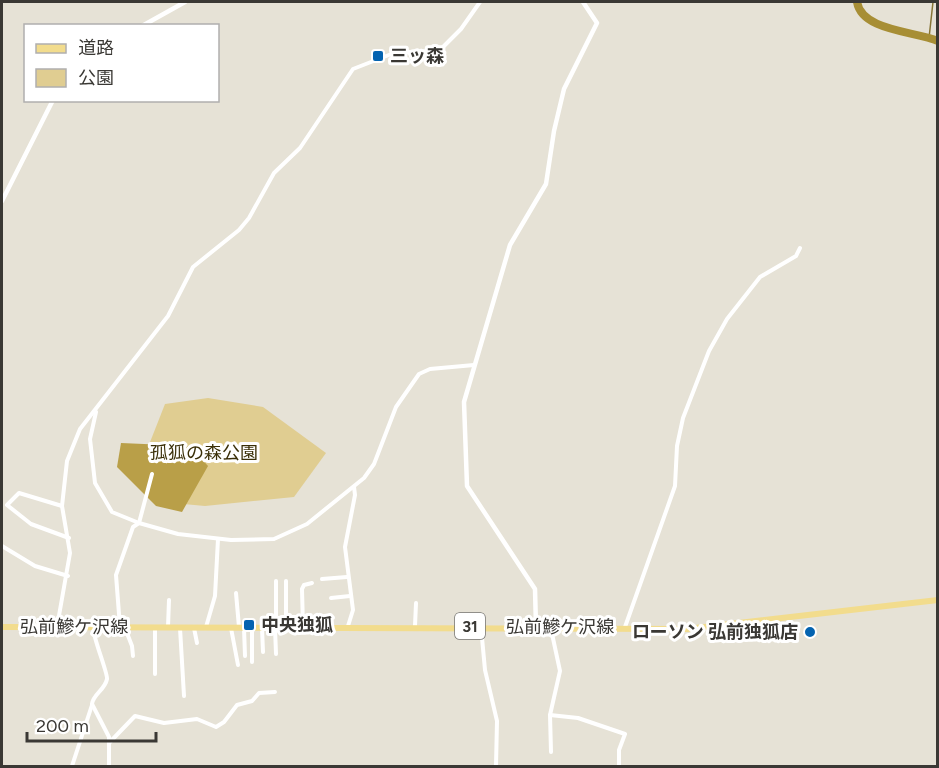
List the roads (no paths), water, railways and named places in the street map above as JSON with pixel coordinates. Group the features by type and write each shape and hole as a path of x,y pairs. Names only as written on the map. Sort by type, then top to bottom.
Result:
{"main road":[{"name":"弘前鰺ケ沢線","path":"2,627 711,627 938,600"}],"street":[{"path":"146,24 185,2"},
{"path":"57,627 68,576 69,538 62,506 68,461 75,438 86,421 98,409 168,316 192,267 239,230 249,218 274,174 300,147 353,69 394,53 432,51 442,48 454,37 480,2"},
{"path":"536,627 535,589 467,486 464,402 510,245 546,184 554,131 564,89 597,23 583,2"},
{"path":"2,201 52,102"},
{"path":"625,627 675,486 677,446 683,418 709,351 727,319 760,277 796,256 800,248"},
{"path":"98,409 90,439 95,483 112,512 139,523 178,534 218,539 274,539 307,524 354,487 374,464 396,407 419,374 430,369 474,365"},
{"path":"133,656 132,646 122,628 116,575 133,527 139,523 152,474"},
{"path":"348,626 353,610 345,547 355,495 354,487"},
{"path":"62,506 20,493 7,505 31,524 69,538"},
{"path":"206,627 215,596 218,539"},
{"path":"2,549 35,566 68,576"},
{"path":"322,579 347,577"},
{"path":"286,580 286,627"},
{"path":"276,581 276,654"},
{"path":"303,627 302,589 304,585 312,583"},
{"path":"236,593 245,656"},
{"path":"331,598 350,596"},
{"path":"168,628 169,600"},
{"path":"416,603 416,626"},
{"path":"481,626 485,670 496,721 496,766"},
{"path":"180,627 184,696"},
{"path":"194,627 197,643"},
{"path":"231,627 238,665"},
{"path":"252,627 252,662"},
{"path":"262,627 262,652"},
{"path":"551,627 560,671 550,715 551,752"},
{"path":"72,766 93,698 106,682 107,676 98,654 93,628"},
{"path":"155,628 155,674"},
{"path":"110,743 135,716 165,723 197,719 216,727 224,722 237,705 252,701 259,693 275,692"},
{"path":"92,704 110,743 109,766"},
{"path":"550,715 578,718 625,734 619,750 619,766"}],"waterway":[{"path":"857,2 861,12 878,24 938,41"},
{"path":"929,38 933,2"}],"place":[{"name":"三ッ森","path":"378,56"},
{"name":"中央独狐","path":"249,625"},
{"name":"ローソン 弘前独狐店","path":"810,632"}],"park label":[{"name":"孤狐の森公園","path":"204,453"}]}
